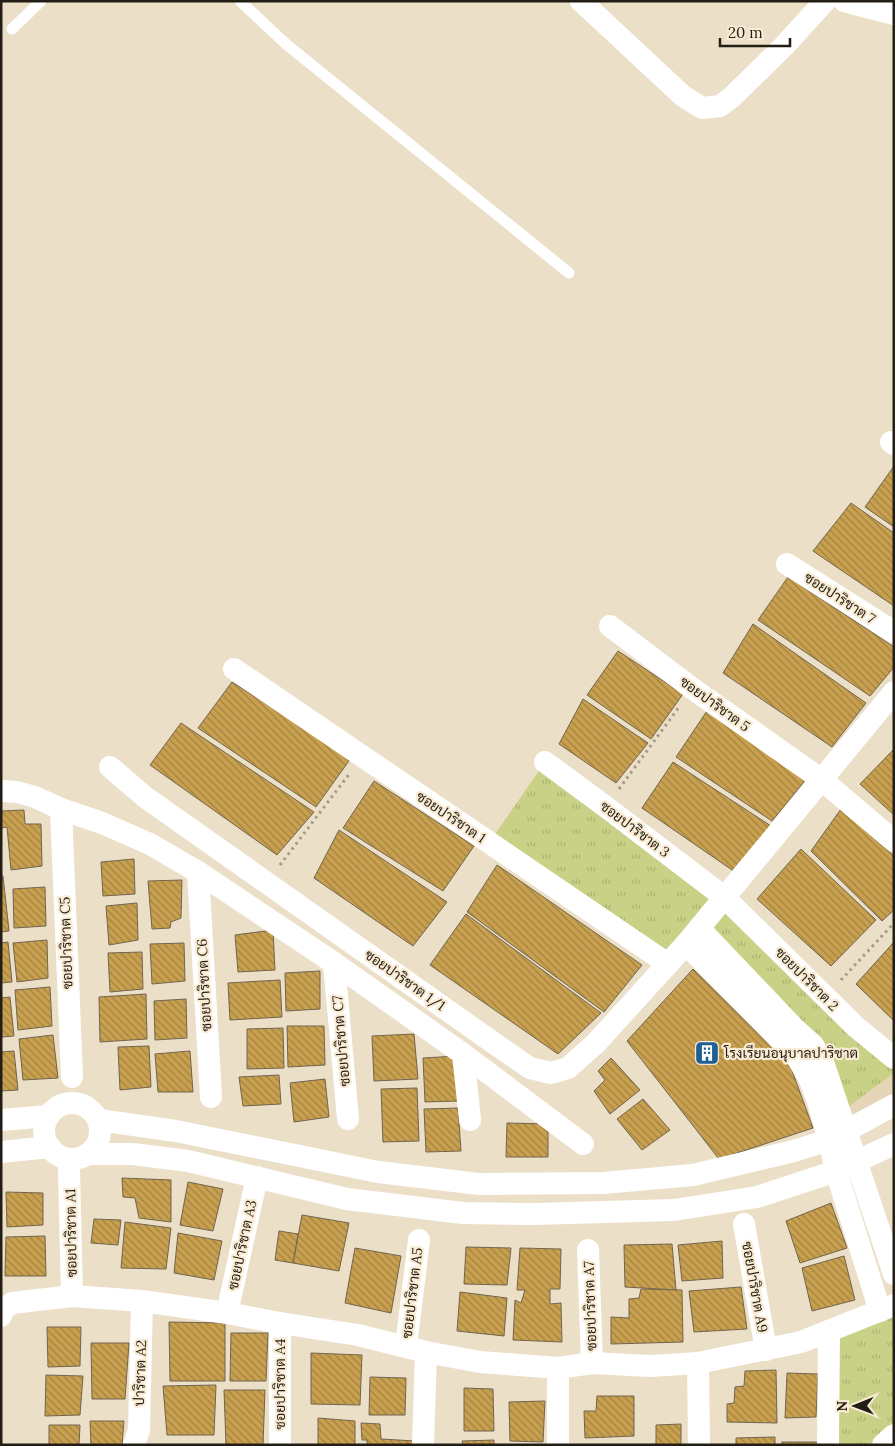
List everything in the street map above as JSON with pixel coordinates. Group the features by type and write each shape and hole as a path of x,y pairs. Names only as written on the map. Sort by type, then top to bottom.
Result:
{"street":[{"path":"581,1 683,96 702,108 720,106 732,97 784,46 825,1"},
{"path":"844,1 894,14"},
{"name":"ซอยปาริชาต 7","path":"787,564 894,632"},
{"name":"ซอยปาริชาต 5","path":"610,626 822,780 894,841"},
{"name":"ซอยปาริชาต 1","path":"234,669 668,964"},
{"name":"ซอยปาริชาต 1/1","path":"110,767 145,797 530,1068 550,1073 568,1068 596,1043 668,964 894,692"},
{"name":"ซอยปาริชาต 3","path":"545,762 724,897"},
{"path":"1,791 17,792 35,797 61,810 102,823 150,844 198,872 334,963 463,1054 583,1144"},
{"name":"ซอยปาริชาต C5","path":"61,810 72,1078"},
{"name":"ซอยปาริชาต C6","path":"198,872 211,1097"},
{"name":"ซอยปาริชาต 2","path":"724,897 856,1027 894,1058"},
{"path":"7,1310 72,1296 142,1301 228,1312 280,1323 358,1335 480,1362 558,1368 592,1363 650,1366 698,1363 801,1342 887,1308 838,1136 809,1078 796,1056 692,936"},
{"name":"ซอยปาริชาต C7","path":"334,963 348,1119"},
{"path":"463,1054 470,1120"},
{"path":"89,1154 97,1144 101,1132 98,1120 93,1112 85,1105 75,1102 55,1108 48,1116 44,1126 45,1138 58,1155 68,1159 79,1158 89,1154 133,1154 188,1161 357,1200 463,1213 534,1214 674,1210 757,1197 846,1167 894,1144"},
{"path":"98,1120 176,1131 378,1172 480,1184 603,1183 693,1175 794,1151 838,1136 894,1105"},
{"path":"1,1120 48,1116"},
{"path":"1,1152 50,1147"},
{"path":"846,1167 894,1274"},
{"name":"ซอยปาริชาต A1","path":"70,1170 72,1296"},
{"name":"ซอยปาริชาต A3","path":"228,1312 257,1177"},
{"name":"ซอยปาริชาต A9","path":"744,1224 766,1350"},
{"name":"ซอยปาริชาต A5","path":"419,1240 416,1349 423,1445"},
{"name":"ซอยปาริชาต A7","path":"588,1250 592,1363"},
{"name":"ปาริชาต A2","path":"134,1445 139,1430 142,1301"},
{"name":"ซอยปาริชาต A4","path":"280,1323 280,1445"},
{"path":"828,1445 829,1331"},
{"path":"698,1363 698,1445"},
{"path":"558,1368 558,1445"},
{"path":"883,1445 894,1435"}],"lane":[{"path":"12,29 41,1"},
{"path":"240,1 286,44 569,272"}],"path":[{"path":"606,807 693,688"},
{"path":"266,882 363,757"},
{"path":"825,997 894,923"}],"shaded area":[{"path":"894,1073 894,1105 846,1131 840,1113"}],"green space":[{"path":"545,762 724,897 894,1058 894,1073 840,1113 699,928 668,964 489,843"},
{"path":"894,1305 894,1435 883,1445 828,1445 829,1331"}],"building":[{"path":"894,466 894,527 865,507"},
{"path":"851,503 894,533 894,606 813,551"},
{"path":"788,577 894,647 894,667 870,696 758,620"},
{"path":"753,624 866,703 832,747 723,673"},
{"path":"618,651 683,694 651,739 587,695"},
{"path":"232,682 351,758 316,807 198,728"},
{"path":"583,699 648,743 616,783 559,744"},
{"path":"709,708 807,778 772,821 676,757"},
{"path":"181,723 314,812 277,855 150,765"},
{"path":"894,749 894,815 860,784"},
{"path":"673,762 771,826 735,872 642,808"},
{"path":"374,781 474,846 443,891 343,828"},
{"path":"841,809 894,856 894,910 882,921 811,851"},
{"path":"24,810 25,824 41,824 42,866 11,870 7,827 1,828 1,811"},
{"path":"339,830 447,902 413,946 314,878"},
{"path":"801,849 876,920 831,966 757,899"},
{"path":"134,859 135,894 103,896 101,862"},
{"path":"497,865 642,965 604,1012 467,912"},
{"path":"1,876 3,876 9,931 1,932"},
{"path":"182,880 181,918 171,922 170,928 152,929 148,881"},
{"path":"45,887 46,926 14,928 13,889"},
{"path":"137,903 138,940 109,945 106,906"},
{"path":"466,914 601,1013 558,1054 430,965"},
{"path":"273,930 275,970 238,972 235,935"},
{"path":"47,940 48,978 17,982 13,943"},
{"path":"8,942 12,982 1,983 1,943"},
{"path":"894,942 894,1021 856,984"},
{"path":"184,943 185,981 152,984 150,944"},
{"path":"142,952 143,989 110,992 108,953"},
{"name":"โรงเรียนอนุบาลปาริชาต","path":"693,969 790,1065 813,1128 719,1159 627,1041"},
{"path":"320,971 320,1009 286,1011 285,973"},
{"path":"280,980 282,1017 230,1020 228,983"},
{"path":"50,987 52,1026 18,1030 15,990"},
{"path":"146,994 147,1039 100,1042 99,997"},
{"path":"10,997 14,1036 1,1037 1,998"},
{"path":"186,999 187,1038 155,1040 154,1001"},
{"path":"287,1026 324,1026 325,1065 288,1067"},
{"path":"283,1028 284,1068 247,1069 247,1029"},
{"path":"414,1034 418,1079 374,1081 372,1036"},
{"path":"53,1035 58,1078 23,1080 19,1039"},
{"path":"149,1046 151,1087 120,1090 118,1047"},
{"path":"14,1051 18,1090 1,1091 1,1052"},
{"path":"190,1051 193,1092 158,1092 155,1054"},
{"path":"457,1056 459,1101 425,1102 423,1058"},
{"path":"611,1058 640,1090 610,1114 594,1091 605,1080 598,1071"},
{"path":"279,1075 281,1104 243,1106 239,1077"},
{"path":"325,1079 329,1117 294,1122 290,1083"},
{"path":"417,1088 419,1141 383,1142 381,1089"},
{"path":"643,1099 670,1130 642,1150 617,1119"},
{"path":"458,1108 461,1151 426,1152 424,1109"},
{"path":"507,1123 548,1124 548,1157 506,1157"},
{"path":"122,1178 171,1180 171,1222 139,1218 135,1198 123,1197"},
{"path":"188,1182 223,1189 213,1231 180,1225"},
{"path":"6,1192 43,1193 43,1225 7,1227"},
{"path":"831,1203 847,1248 800,1263 786,1221"},
{"path":"302,1215 349,1223 339,1271 293,1263"},
{"path":"94,1219 121,1220 118,1245 91,1243"},
{"path":"125,1222 171,1228 166,1269 121,1268"},
{"path":"279,1231 298,1234 293,1263 275,1260"},
{"path":"178,1233 222,1241 214,1280 174,1273"},
{"path":"45,1236 46,1276 5,1276 6,1237"},
{"path":"722,1241 723,1278 682,1281 678,1245"},
{"path":"672,1244 676,1290 625,1287 624,1245"},
{"path":"466,1247 511,1248 507,1285 464,1284"},
{"path":"355,1248 401,1256 391,1313 345,1303"},
{"path":"520,1248 561,1249 560,1289 550,1289 550,1304 561,1303 562,1342 513,1340 515,1300 521,1303 525,1290 517,1290"},
{"path":"844,1256 855,1300 812,1311 802,1268"},
{"path":"741,1287 747,1329 694,1332 689,1291"},
{"path":"641,1289 682,1290 683,1342 611,1344 611,1317 629,1318 629,1299 639,1298"},
{"path":"460,1292 507,1298 504,1336 457,1331"},
{"path":"169,1322 225,1323 225,1381 170,1381"},
{"path":"47,1327 81,1327 80,1366 48,1367"},
{"path":"231,1333 268,1333 266,1381 230,1381"},
{"path":"91,1343 129,1343 125,1399 92,1399"},
{"path":"311,1353 362,1355 360,1405 311,1404"},
{"path":"776,1370 777,1423 727,1422 727,1404 734,1403 735,1387 744,1386 745,1371"},
{"path":"787,1373 818,1374 816,1417 785,1418"},
{"path":"46,1375 83,1376 80,1415 45,1416"},
{"path":"370,1377 406,1378 405,1415 369,1415"},
{"path":"216,1385 214,1435 167,1435 163,1386"},
{"path":"464,1388 493,1389 494,1431 464,1431"},
{"path":"224,1390 265,1390 263,1445 226,1445"},
{"path":"597,1396 634,1396 634,1436 585,1438 584,1411 596,1411"},
{"path":"545,1401 543,1442 510,1441 509,1402"},
{"path":"318,1418 355,1421 355,1445 318,1445"},
{"path":"90,1421 124,1421 122,1445 91,1445"},
{"path":"361,1423 380,1424 381,1439 415,1441 415,1445 367,1445 367,1440 362,1440"},
{"path":"681,1424 681,1445 644,1445 656,1444 656,1425"},
{"path":"49,1425 80,1425 79,1445 49,1445"},
{"path":"775,1437 775,1445 736,1445 736,1438"},
{"path":"494,1440 494,1445 463,1445 462,1441"},
{"path":"782,1442 820,1442 820,1445 782,1445"}],"place":[{"name":"โรงเรียนอนุบาลปาริชาต","path":"707,1053"}]}
